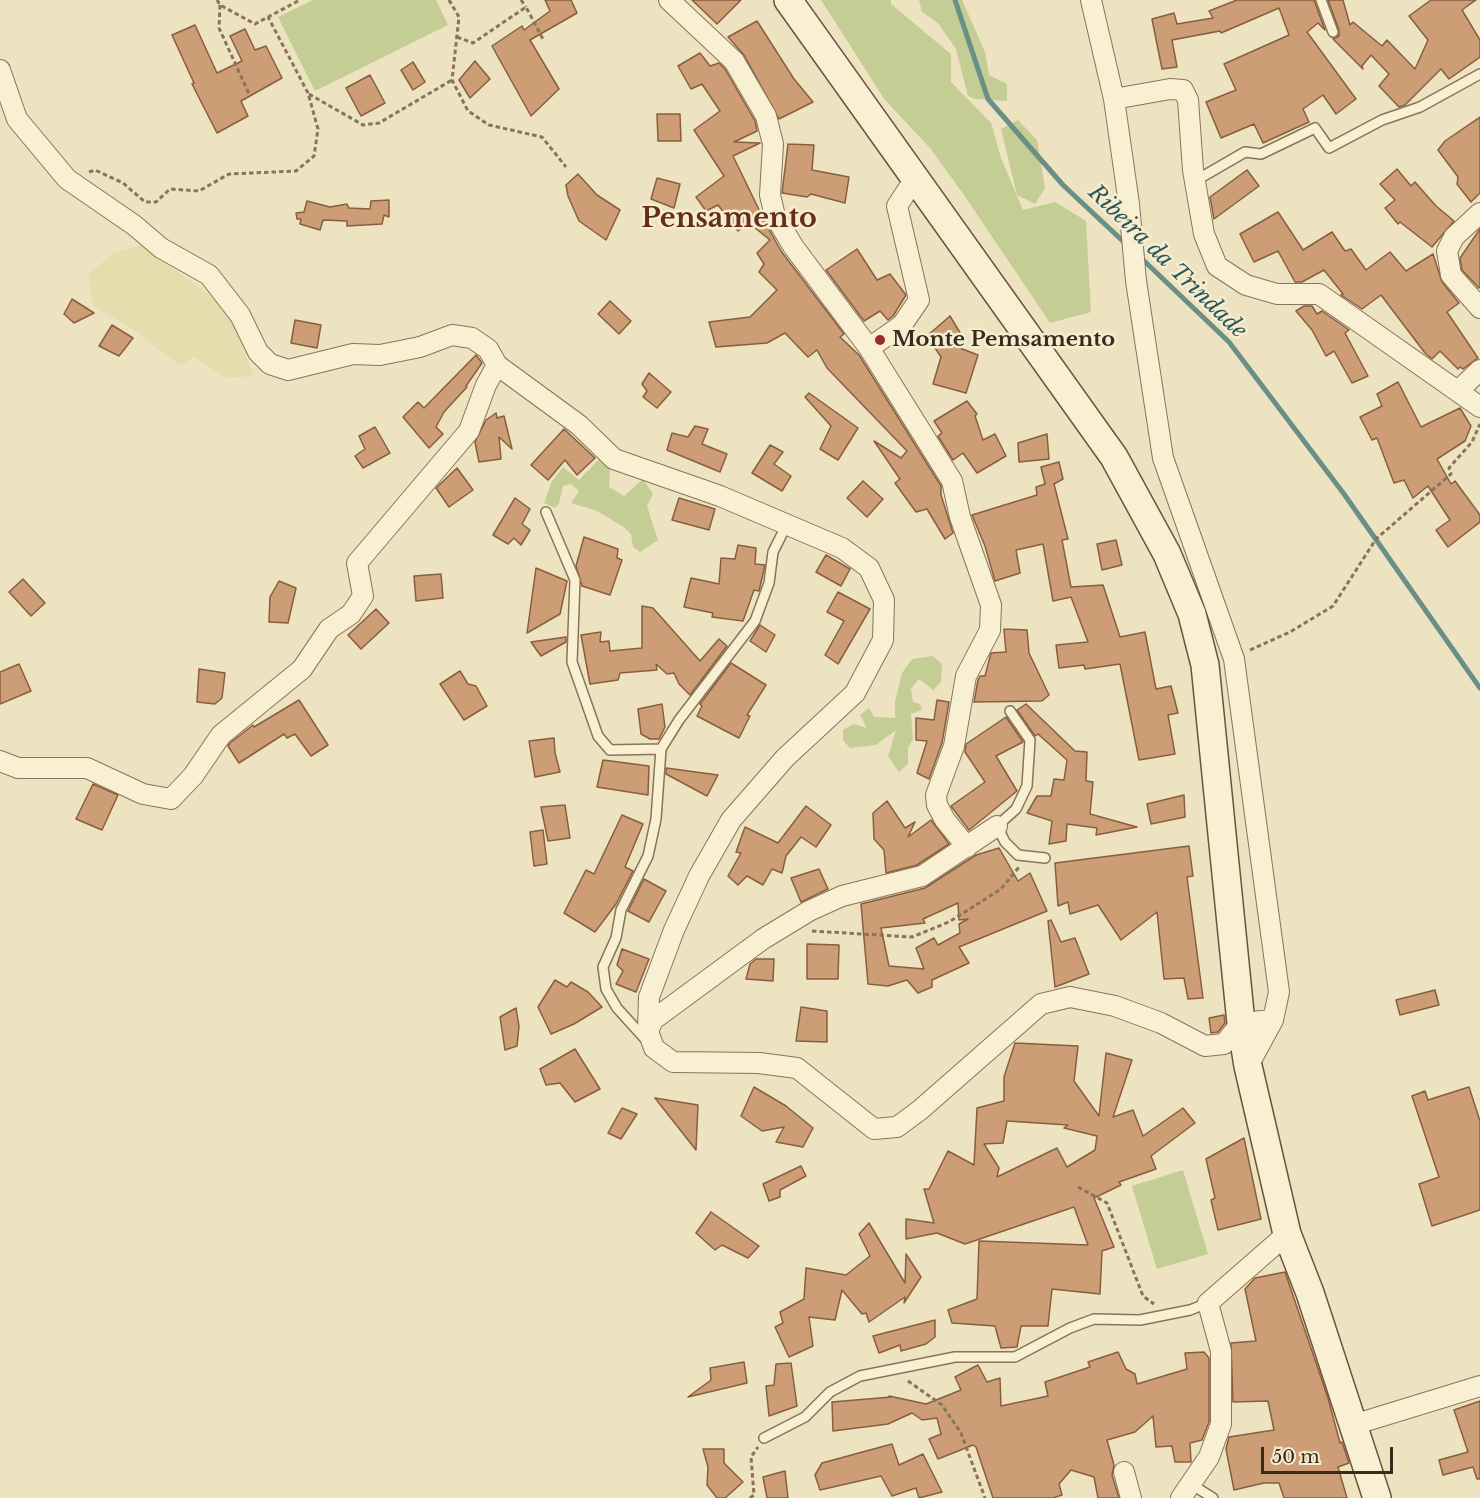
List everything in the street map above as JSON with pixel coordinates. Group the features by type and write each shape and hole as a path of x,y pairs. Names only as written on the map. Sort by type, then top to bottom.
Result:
{"street":[{"path":"669,0 734,61 766,116 773,144 770,195 775,216 793,246 863,340 952,481 960,517 991,605 990,630 966,676 954,746 936,795 945,820 967,847"},
{"path":"788,0 916,177 1053,375 1114,457 1167,554 1192,614 1205,665 1209,697 1241,1023 1248,1066 1287,1234 1310,1293 1377,1498"},
{"path":"1091,0 1114,99 1129,204 1136,281 1163,458 1187,533 1234,659 1279,992 1273,1020 1248,1066"},
{"path":"0,70 17,119 67,179 134,225 160,248 209,275 240,315 258,352 270,364 288,370 353,354 380,355 420,347 452,335 472,338 488,349 497,365 579,425 614,459 720,496 786,526 813,534 842,548 869,568 884,600 883,640 855,693 785,758 730,820 674,930 649,997 651,1040 674,1062 759,1063 797,1068 874,1129 897,1127 920,1110 1041,1004 1070,997 1115,1006 1161,1023 1205,1046 1224,1044 1241,1023 1273,1020"},
{"path":"1114,99 1170,89 1183,90 1188,100 1195,181 1204,234 1216,266 1246,285 1276,294 1319,294 1480,407"},
{"path":"863,340 885,336 902,325 919,300 897,206 916,177"},
{"path":"1480,213 1454,237 1447,251 1452,275 1480,308"},
{"path":"0,761 18,768 87,768 143,794 171,799 193,776 221,735 302,669 329,629 351,614 363,596 357,562 469,431 486,385 497,365"},
{"path":"1458,391 1480,370"},
{"path":"651,1040 653,1020 780,928 809,911 842,896 922,876 997,826"},
{"path":"1186,1491 1209,1457 1221,1424 1221,1351 1208,1303 1287,1234"},
{"path":"1353,1425 1480,1386"},
{"path":"1124,1472 1131,1498"}],"lane":[{"path":"1321,0 1333,32"},
{"path":"1195,181 1245,152 1261,154 1315,128 1329,148 1382,120 1420,107 1480,74"},
{"path":"546,512 575,580 572,662 598,736 610,750 661,749"},
{"path":"651,1040 617,1008 606,989 603,967 616,938 621,910 648,856 656,819 661,749 679,720 755,621 770,583 773,552 786,526"},
{"path":"1010,711 1030,740 1027,786 1016,809 997,826 1005,842 1018,855 1045,858"},
{"path":"764,1438 805,1417 830,1392 860,1376 955,1357 1015,1358 1070,1328 1094,1319 1140,1320 1208,1303"},
{"path":"1186,1491 1213,1498"}],"path":[{"path":"217,0 220,5 255,24 300,0"},
{"path":"449,0 459,17 452,80 468,111 489,125 542,137 566,167"},
{"path":"521,0 544,41"},
{"path":"220,5 219,28 250,96"},
{"path":"457,37 473,43 526,8"},
{"path":"67,179 95,170 123,183 145,202 156,202 170,189 199,191 229,174 296,171 314,156 318,129 308,93 268,17"},
{"path":"308,93 363,125 379,123 452,80"},
{"path":"1234,659 1290,632 1333,606 1376,540 1451,474 1449,468 1472,442 1480,424"},
{"path":"780,928 912,937 949,922 1001,888 1029,856"},
{"path":"1078,1187 1107,1203 1143,1296 1167,1315"},
{"path":"891,1370 942,1405 961,1433 985,1498"},
{"path":"750,1498 754,1495 751,1457 764,1438"}],"shaded area":[{"path":"141,245 212,297 231,318 254,376 225,378 194,357 181,366 128,326 93,306 88,275 112,254"}],"green space":[{"path":"313,0 436,0 448,25 315,91 278,17"},
{"path":"821,0 891,0 891,4 951,54 951,82 991,123 1001,158 1023,210 1055,202 1086,221 1091,312 1050,323 930,148 885,100"},
{"path":"919,0 962,0 985,52 989,75 1007,84 1007,101 975,99 968,96 956,49 938,23 922,12"},
{"path":"1018,120 1037,140 1045,188 1035,204 1017,195 1001,129"},
{"path":"602,456 610,470 609,487 624,496 643,479 653,494 647,506 658,540 640,552 633,547 631,534 622,526 597,511 571,503 579,491 571,484 563,486 559,503 555,508 544,503 551,483 563,467 579,480"},
{"path":"933,656 942,664 941,682 933,690 919,679 911,689 913,702 920,704 922,710 911,714 913,739 908,748 908,764 899,772 888,756 896,730 876,745 850,748 843,740 843,730 854,724 867,728 860,715 869,708 874,717 895,718 895,702 902,673 912,659"},
{"path":"1183,1170 1208,1254 1157,1269 1132,1186"}],"building":[{"path":"545,0 571,0 577,13 530,40 559,89 531,116 492,46 522,26 524,30 550,11"},
{"path":"692,0 741,0 717,24"},
{"path":"1237,0 1314,0 1325,30 1318,23 1307,32 1356,99 1336,114 1323,95 1303,109 1309,122 1263,143 1254,124 1221,138 1206,102 1236,90 1224,64 1289,35 1279,8 1221,33 1220,31 1172,40 1177,67 1162,69 1152,19 1174,13 1177,24 1213,18 1209,11"},
{"path":"1328,0 1343,0 1350,25 1353,22 1382,46 1387,40 1415,69 1428,40 1409,16 1431,0 1476,0 1462,10 1480,40 1480,57 1449,79 1441,69 1405,105 1399,107 1379,86 1389,74 1371,55 1362,66 1363,69 1333,39 1339,36 1339,30"},
{"path":"757,21 794,79 813,102 779,119 744,55 728,37"},
{"path":"195,25 217,73 242,61 230,36 245,29 255,50 266,46 282,78 241,101 248,116 217,133 192,84 194,83 172,35"},
{"path":"700,53 710,66 719,63 725,69 755,121 757,131 734,142 760,143 733,156 781,251 844,334 840,337 859,355 941,486 941,495 953,533 945,539 927,509 916,512 895,483 900,479 874,441 901,458 907,451 827,368 817,350 808,357 785,333 767,343 716,347 709,322 750,317 777,290 759,272 764,264 757,253 770,240 749,223 738,231 718,205 706,211 696,197 724,176 694,130 720,111 702,84 691,89 678,66"},
{"path":"475,61 490,79 470,98 459,80"},
{"path":"413,62 425,82 413,90 401,70"},
{"path":"370,75 385,103 361,116 346,88"},
{"path":"657,114 680,114 681,141 658,141"},
{"path":"1480,117 1480,193 1471,202 1457,184 1458,177 1438,150 1445,141"},
{"path":"788,144 814,145 812,170 849,177 845,203 811,194 807,197 782,193"},
{"path":"1397,169 1411,186 1415,182 1436,206 1454,221 1432,247 1400,222 1398,224 1385,208 1395,200 1380,184"},
{"path":"1247,170 1259,186 1214,219 1210,197"},
{"path":"578,174 597,195 620,210 606,240 579,221 568,196 566,185"},
{"path":"657,178 680,184 674,208 651,199"},
{"path":"389,200 389,217 384,215 382,224 347,226 347,221 323,220 320,230 300,224 301,219 297,219 296,213 304,212 307,201 330,207 347,204 349,208 370,209 371,201"},
{"path":"1278,212 1303,250 1332,232 1345,251 1351,249 1366,270 1390,252 1406,271 1433,254 1442,282 1459,303 1447,312 1478,358 1463,369 1460,367 1458,369 1440,351 1432,359 1381,295 1362,309 1341,295 1343,294 1324,270 1302,282 1295,282 1278,251 1254,262 1240,234"},
{"path":"1480,229 1479,288 1462,270 1460,258"},
{"path":"857,249 877,280 890,274 906,295 888,320 880,311 864,321 826,270"},
{"path":"72,299 94,313 74,323 64,314"},
{"path":"610,301 631,321 619,334 598,314"},
{"path":"1304,306 1312,306 1317,314 1322,311 1349,330 1345,333 1368,376 1352,383 1334,351 1326,356 1312,330 1296,311"},
{"path":"950,316 962,336 952,345 978,355 966,393 933,384 941,357 927,336"},
{"path":"295,320 321,325 317,348 291,343"},
{"path":"112,325 133,338 119,356 99,346"},
{"path":"476,355 482,363 467,387 444,412 436,427 443,434 429,448 403,417 418,402 424,408"},
{"path":"649,373 671,392 657,408 643,397 647,391 642,384"},
{"path":"1398,382 1421,427 1460,408 1471,426 1465,441 1437,459 1451,484 1455,481 1480,515 1480,522 1448,547 1436,530 1450,520 1428,486 1413,498 1404,480 1394,483 1377,438 1372,440 1360,417 1382,406 1377,394"},
{"path":"809,393 858,428 838,460 820,449 831,426 805,397"},
{"path":"967,401 977,414 975,416 983,440 995,434 1006,456 977,473 963,453 953,460 938,436 942,433 934,421"},
{"path":"496,413 497,418 504,416 512,449 499,437 501,459 479,462 475,442 486,420"},
{"path":"695,426 708,429 702,444 727,454 720,472 667,450 672,433 688,437"},
{"path":"375,427 390,453 363,468 355,456 365,449 359,436"},
{"path":"564,429 595,458 577,475 565,460 548,480 531,465"},
{"path":"1047,434 1049,459 1019,462 1018,443"},
{"path":"770,445 783,452 774,464 791,476 782,491 752,473"},
{"path":"1059,462 1063,479 1054,484 1068,539 1062,540 1071,587 1103,585 1120,637 1145,632 1156,689 1171,686 1178,713 1168,715 1175,754 1139,760 1120,664 1085,669 1084,665 1059,668 1056,645 1088,642 1071,597 1053,601 1043,544 1016,550 1020,573 995,581 985,546 972,515 1037,495 1036,487 1045,484 1041,467"},
{"path":"457,468 473,490 449,507 436,488"},
{"path":"863,481 883,499 867,517 847,498"},
{"path":"515,498 530,509 522,524 530,530 521,545 514,538 508,544 493,535"},
{"path":"679,498 715,509 709,530 672,520"},
{"path":"584,537 618,549 617,558 622,560 610,595 582,586 576,566"},
{"path":"1116,540 1122,565 1102,570 1097,544"},
{"path":"738,545 756,548 755,564 765,565 759,591 754,590 743,621 712,617 713,613 684,607 691,578 719,584 721,558 735,559"},
{"path":"826,555 850,569 841,586 816,572"},
{"path":"536,568 567,581 560,614 527,633"},
{"path":"441,574 443,598 416,601 414,576"},
{"path":"23,579 45,603 31,616 9,592"},
{"path":"279,581 296,588 288,623 269,622 270,597"},
{"path":"838,592 870,609 838,664 825,655 844,621 827,612"},
{"path":"642,606 653,608 700,661 719,639 727,646 690,695 679,684 674,673 667,674 656,664 657,670 620,673 618,680 590,684 581,635 601,632 600,642 609,641 610,651 642,648"},
{"path":"376,609 389,623 361,649 348,635"},
{"path":"760,625 775,635 766,652 750,641"},
{"path":"1004,629 1027,630 1029,653 1049,695 1042,701 974,702 978,680 980,676 985,676 991,653 1006,652"},
{"path":"566,637 566,642 541,656 531,642"},
{"path":"731,663 766,685 747,715 750,716 739,738 697,716 702,706 700,704"},
{"path":"19,664 31,691 0,704 0,672"},
{"path":"199,669 225,673 222,698 215,704 197,702"},
{"path":"460,671 468,684 476,686 487,706 464,720 440,684"},
{"path":"299,700 328,745 311,756 295,734 287,738 284,734 239,763 228,746 230,743 253,725 254,727"},
{"path":"937,700 949,702 942,743 929,779 917,773 927,741 916,740 916,718 934,720"},
{"path":"662,704 665,727 659,739 650,739 641,734 638,709"},
{"path":"1026,704 1075,751 1087,752 1086,781 1093,782 1090,814 1137,827 1096,835 1097,828 1067,824 1066,841 1049,844 1052,821 1027,813 1037,796 1051,796 1054,779 1064,780 1067,760 1038,734 1035,736 1017,710"},
{"path":"1006,717 1023,742 996,756 1017,791 969,830 951,806 985,782 965,752 966,744"},
{"path":"554,738 560,772 535,777 529,741"},
{"path":"603,760 649,766 648,795 597,787"},
{"path":"666,768 718,775 707,796 666,774"},
{"path":"93,784 118,795 102,830 76,819"},
{"path":"1184,795 1185,817 1151,824 1147,804"},
{"path":"887,801 905,828 915,822 908,837 931,820 949,844 917,865 886,873 884,850 874,839 873,813"},
{"path":"565,805 570,838 548,841 541,807"},
{"path":"806,806 831,825 816,847 801,837 786,856 782,873 772,869 763,885 747,876 738,885 728,876 741,853 736,852 745,827 778,843"},
{"path":"622,815 643,824 625,867 633,871 616,904 595,932 564,913 586,870 594,874"},
{"path":"543,830 547,864 534,866 530,832"},
{"path":"1189,846 1193,876 1187,877 1203,998 1188,999 1184,978 1164,979 1157,912 1121,940 1098,905 1070,914 1068,902 1058,906 1055,863"},
{"path":"999,848 1018,881 1030,873 1047,911 959,947 969,963 932,980 932,987 918,993 907,980 888,986 868,984 861,904 925,888 976,855","holes":["958,903 959,920 968,919 959,924 960,933 938,945 934,938 916,948 924,969 889,966 881,928 925,923 923,919"]},
{"path":"819,869 828,889 801,902 791,878"},
{"path":"644,879 666,891 649,922 628,911"},
{"path":"1051,920 1061,942 1075,938 1089,974 1055,987 1048,921"},
{"path":"807,944 839,945 838,979 807,979"},
{"path":"622,949 649,959 636,992 616,984 623,971 617,965"},
{"path":"756,959 774,959 773,981 746,979 750,964"},
{"path":"555,980 567,987 571,982 588,992 602,1007 574,1024 551,1034 538,1007"},
{"path":"1435,990 1439,1005 1400,1015 1396,1000"},
{"path":"801,1007 827,1011 827,1042 796,1041"},
{"path":"516,1008 519,1026 517,1046 505,1050 500,1017"},
{"path":"1224,1015 1225,1023 1218,1032 1211,1033 1209,1018"},
{"path":"1015,1043 1078,1046 1074,1081 1099,1116 1106,1053 1132,1060 1113,1117 1133,1110 1143,1136 1183,1108 1195,1123 1151,1156 1156,1169 1119,1182 1121,1185 1094,1198 1114,1247 1102,1251 1100,1294 1052,1289 1048,1326 1021,1326 1017,1347 1001,1348 995,1326 952,1323 948,1310 977,1299 979,1241 1088,1245 1074,1207 965,1244 937,1233 906,1239 906,1219 934,1223 924,1189 929,1189 948,1151 974,1165 977,1108 1004,1101 1004,1077","holes":["1007,1121 1068,1125 1064,1128 1097,1136 1095,1150 1067,1167 1057,1148 997,1177 999,1168 984,1144 1003,1143"]},
{"path":"575,1049 600,1089 575,1102 560,1083 546,1085 540,1069"},
{"path":"754,1087 786,1106 813,1128 803,1147 776,1142 784,1127 762,1131 741,1116"},
{"path":"1469,1087 1480,1121 1480,1210 1432,1226 1419,1184 1439,1177 1412,1096 1425,1091 1428,1100"},
{"path":"655,1098 698,1105 696,1150"},
{"path":"622,1108 637,1114 621,1139 608,1133"},
{"path":"1244,1138 1261,1219 1218,1230 1211,1200 1215,1198 1206,1159"},
{"path":"801,1166 806,1176 780,1190 780,1197 769,1201 763,1184"},
{"path":"711,1212 759,1246 748,1258 722,1245 715,1250 696,1233"},
{"path":"869,1223 905,1283 906,1254 921,1277 904,1303 905,1297 869,1322 866,1313 862,1314 842,1290 835,1320 809,1317 813,1346 789,1357 775,1327 783,1323 780,1312 804,1299 806,1268 846,1275 870,1256 859,1234"},
{"path":"1285,1272 1328,1398 1340,1443 1342,1442 1349,1463 1338,1467 1347,1498 1284,1498 1279,1483 1264,1483 1234,1490 1226,1449 1229,1437 1274,1430 1268,1401 1233,1402 1231,1343 1256,1341 1245,1289 1255,1278"},
{"path":"935,1320 935,1337 926,1344 901,1351 900,1345 879,1353 873,1336"},
{"path":"1118,1352 1126,1369 1135,1374 1137,1384 1187,1369 1185,1353 1204,1352 1209,1358 1209,1422 1202,1440 1190,1443 1191,1462 1175,1462 1172,1446 1156,1447 1153,1416 1135,1432 1107,1440 1114,1465 1112,1475 1119,1498 1098,1498 1094,1477 1071,1470 1059,1484 1062,1495 1053,1498 993,1498 976,1447 973,1445 938,1459 929,1439 941,1434 937,1418 922,1420 912,1413 888,1424 833,1431 832,1402 891,1397 889,1396 926,1404 961,1390 955,1377 978,1365 987,1382 1000,1378 1001,1406 1048,1396 1045,1382 1090,1367 1088,1362"},
{"path":"744,1362 747,1383 688,1397 711,1380 710,1368"},
{"path":"791,1363 797,1406 769,1416 766,1386 774,1385 776,1364"},
{"path":"1480,1401 1480,1479 1477,1479 1473,1467 1443,1475 1439,1460 1468,1452 1454,1410"},
{"path":"892,1444 899,1465 923,1454 942,1492 919,1498 916,1488 892,1496 881,1476 820,1490 815,1475 822,1463"},
{"path":"703,1449 724,1449 724,1463 743,1482 725,1498 717,1498 707,1485 708,1467"},
{"path":"785,1471 788,1498 767,1498 763,1477"}],"waterway":[{"name":"Ribeira da Trindade","path":"955,0 988,99 1063,185 1126,244"},
{"name":"Ribeira da Trindade","path":"1139,256 1229,342 1344,494 1480,688"}],"place":[{"name":"Monte Pemsamento","path":"880,340"}],"district":[{"name":"Pensamento","path":"729,219"}]}
